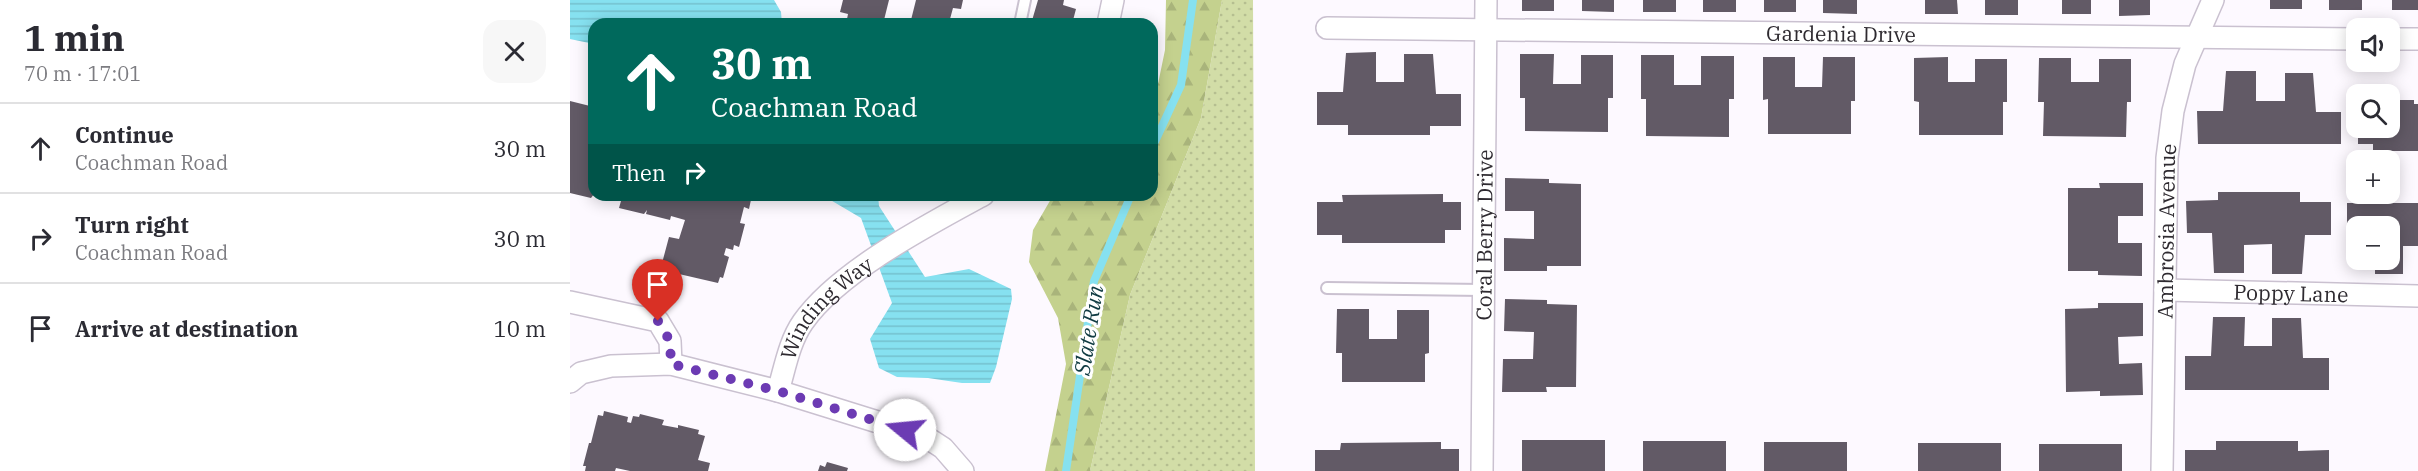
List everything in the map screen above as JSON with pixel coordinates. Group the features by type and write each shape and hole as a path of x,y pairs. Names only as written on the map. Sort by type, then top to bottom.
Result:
{"street":[{"path":"1109,18 1113,0"},
{"name":"Coral Berry Drive","path":"1482,471 1486,0"},
{"name":"Ambrosia Avenue","path":"2162,471 2167,158 2184,64 2213,0"},
{"name":"Gardenia Drive","path":"1328,28 2346,39"},
{"path":"2400,39 2418,39"},
{"name":"Winding Way","path":"963,471 943,448 926,437 778,391 792,343 802,323 818,303 857,271 929,224 972,201"},
{"name":"Poppy Lane","path":"2165,290 2418,296"},
{"path":"570,302 658,321 670,341 671,364"},
{"path":"570,382 581,373 611,366 671,364 778,391"}],"lane":[{"path":"1021,18 1025,0"},
{"path":"1327,288 1483,290"}],"green space":[{"path":"1166,0 1222,0 1201,118 1130,295 1090,471 1045,471 1066,364 1058,318 1029,262 1033,230 1050,201 1158,201 1158,84 1165,50"},
{"path":"1222,0 1253,0 1255,471 1090,471 1130,295 1201,118"}],"water":[{"path":"570,0 774,0 781,12 782,18 588,18 588,43 570,39"},
{"path":"832,201 879,201 879,206 925,277 969,269 1011,289 1012,299 990,383 962,383 928,378 897,377 879,368 870,339 892,303 861,218"}],"building":[{"path":"843,0 889,0 884,18 847,18 848,14 840,12"},
{"path":"916,0 963,0 961,9 953,8 950,18 912,18"},
{"path":"1038,0 1064,0 1063,5 1076,9 1074,18 1033,18"},
{"path":"1522,0 1554,0 1554,11 1522,11"},
{"path":"1582,0 1614,0 1614,12 1582,11"},
{"path":"1643,0 1676,0 1676,12 1643,12"},
{"path":"1703,0 1736,0 1736,12 1703,12"},
{"path":"1764,0 1796,0 1796,12 1764,12"},
{"path":"1823,0 1857,0 1857,14 1823,13"},
{"path":"1925,0 1957,0 1958,14 1925,14"},
{"path":"1985,0 2018,0 2018,15 1985,15"},
{"path":"2062,0 2091,0 2091,14 2062,14"},
{"path":"2119,0 2150,0 2150,15 2119,16"},
{"path":"2270,0 2302,0 2302,9 2270,9"},
{"path":"2329,0 2362,0 2362,10 2329,10"},
{"path":"2392,0 2418,0 2418,10 2392,10"},
{"path":"1376,52 1376,82 1404,82 1404,54 1433,54 1436,94 1461,94 1461,126 1430,126 1430,135 1348,135 1348,125 1317,125 1317,92 1343,92 1346,53"},
{"path":"1520,54 1554,54 1553,84 1581,84 1581,55 1613,55 1613,98 1608,98 1608,132 1525,131 1525,98 1520,98"},
{"path":"1641,55 1674,55 1674,85 1701,85 1701,56 1734,56 1734,99 1729,99 1729,137 1646,136 1646,99 1641,99"},
{"path":"1763,57 1795,57 1795,87 1822,87 1823,57 1855,57 1855,101 1851,101 1851,134 1768,134 1768,99 1763,100"},
{"path":"1948,57 1948,82 1975,82 1975,59 2007,59 2007,102 2003,102 2003,135 1919,135 1919,102 1914,101 1914,58"},
{"path":"2039,58 2071,58 2071,82 2099,82 2099,59 2131,59 2131,102 2127,102 2126,137 2043,136 2044,102 2038,102"},
{"path":"2226,71 2256,71 2256,101 2285,101 2285,73 2313,73 2316,112 2341,112 2341,144 2198,144 2197,111 2223,111"},
{"path":"2400,100 2414,100 2414,104 2418,104 2418,151 2373,150 2373,144 2358,144 2358,138 2400,138"},
{"path":"570,101 588,106 588,197 570,193"},
{"path":"1505,178 1549,179 1549,183 1581,184 1581,266 1547,266 1547,271 1504,271 1504,238 1534,239 1534,211 1505,211"},
{"path":"2099,183 2143,183 2143,216 2118,216 2118,243 2142,243 2142,276 2098,275 2098,271 2068,271 2068,188 2100,188"},
{"path":"2218,192 2300,192 2300,202 2331,202 2331,235 2305,235 2302,274 2272,274 2272,244 2244,245 2244,273 2214,273 2212,233 2187,233 2186,201 2218,200"},
{"path":"1443,194 1443,202 1461,202 1461,230 1445,230 1445,243 1342,243 1342,235 1317,235 1317,202 1343,202 1342,195"},
{"path":"621,201 751,201 749,209 744,207 740,223 745,224 739,247 734,245 733,250 726,248 724,255 729,257 723,278 720,277 718,283 666,271 667,268 661,267 669,237 679,239 685,220 671,216 670,220 646,214 647,210 644,214 619,208"},
{"path":"2418,203 2418,246 2403,246 2403,274 2375,274 2375,270 2400,270 2400,216 2347,216 2347,204"},
{"path":"1505,299 1547,300 1547,304 1577,305 1576,387 1546,387 1547,392 1502,392 1503,359 1533,359 1534,332 1504,331"},
{"path":"2098,303 2143,303 2143,336 2118,337 2119,364 2142,363 2143,395 2100,396 2100,391 2066,392 2065,309 2098,308"},
{"path":"1337,309 1369,309 1369,339 1397,339 1397,310 1429,310 1429,353 1425,354 1425,382 1342,382 1342,353 1336,353"},
{"path":"2213,317 2245,317 2244,346 2272,346 2272,318 2301,318 2303,358 2329,358 2329,390 2185,390 2185,356 2211,356"},
{"path":"604,411 628,417 627,422 631,423 633,416 639,417 640,414 664,420 662,425 678,428 678,425 699,430 698,434 705,436 698,460 710,463 708,471 630,471 616,468 615,471 585,471 586,466 583,466 589,443 591,443 598,415 603,416"},
{"path":"1522,440 1605,440 1605,471 1522,471"},
{"path":"1643,441 1726,441 1726,471 1643,471"},
{"path":"2216,441 2298,441 2298,451 2329,450 2329,471 2185,471 2185,450 2216,450"},
{"path":"1441,442 1441,449 1459,449 1459,471 1315,471 1315,450 1340,450 1341,443"},
{"path":"1764,442 1847,442 1847,471 1764,471"},
{"path":"1918,443 2001,443 2001,471 1918,471"},
{"path":"2039,444 2122,444 2122,471 2039,471"},
{"path":"827,462 848,468 847,471 818,471 820,465 825,467"}],"waterway":[{"name":"Slate Run","path":"1158,135 1181,85 1193,0"},
{"name":"Slate Run","path":"1066,471 1094,281 1128,201"}],"route":[{"path":"658,321 670,341 671,364 778,391 905,430"}]}
